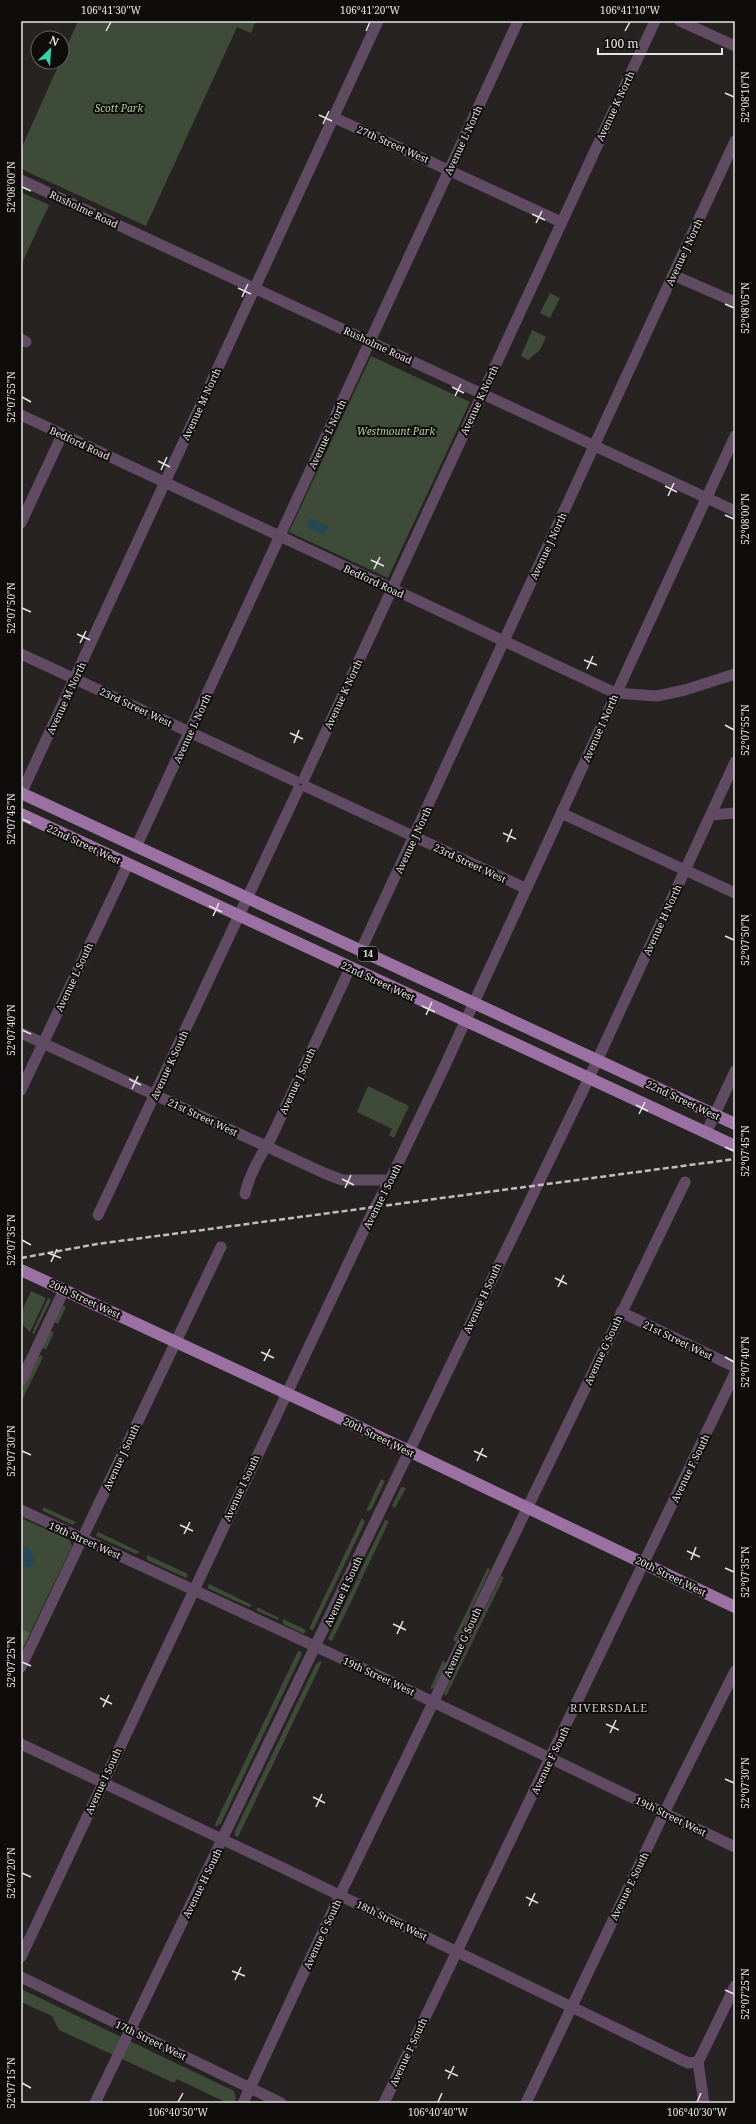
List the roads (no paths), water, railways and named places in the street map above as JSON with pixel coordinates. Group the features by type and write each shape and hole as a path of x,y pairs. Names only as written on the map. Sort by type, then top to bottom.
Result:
{"main road":[{"name":"22nd Street West","path":"22,792 136,847 735,1124"},
{"name":"22nd Street West","path":"21,814 735,1146"},
{"name":"20th Street West","path":"21,1270 409,1451 735,1607"}],"street":[{"name":"Avenue M North","path":"22,792 335,118 378,21"},
{"name":"Avenue L North","path":"136,847 518,21"},
{"name":"Avenue K North","path":"239,916 392,589 654,21"},
{"path":"680,21 735,46"},
{"name":"27th Street West","path":"335,118 561,222"},
{"name":"Avenue J North","path":"361,950 735,141"},
{"name":"Rusholme Road","path":"21,180 256,287 735,511"},
{"path":"673,275 735,302"},
{"name":"Bedford Road","path":"21,416 615,694 656,696 685,690 735,674"},
{"path":"21,523 62,435"},
{"name":"Avenue I North","path":"464,1020 525,888 562,813 615,694 735,436"},
{"name":"23rd Street West","path":"21,654 525,888"},
{"name":"Avenue H North","path":"589,1078 735,762"},
{"path":"562,813 735,893"},
{"path":"711,815 735,813"},
{"name":"Avenue L South","path":"21,1090 128,864"},
{"name":"Avenue K South","path":"98,1215 239,916"},
{"name":"Avenue J South","path":"245,1194 247,1186 350,968"},
{"name":"Avenue I South","path":"21,1957 102,1782 374,1208 390,1180 464,1020"},
{"name":"21st Street West","path":"21,1032 342,1180 390,1180"},
{"path":"706,1133 735,1071"},
{"name":"Avenue H South","path":"95,2103 224,1839 589,1078"},
{"name":"Avenue G South","path":"242,2103 340,1895 685,1182"},
{"name":"Avenue J South","path":"21,1667 221,1247"},
{"path":"21,1381 64,1290"},
{"name":"21st Street West","path":"621,1312 735,1367"},
{"name":"Avenue F South","path":"384,2103 735,1374"},
{"name":"19th Street West","path":"21,1510 316,1646 735,1847"},
{"name":"Avenue E South","path":"526,2103 664,1813 735,1671"},
{"name":"18th Street West","path":"21,1744 224,1839 688,2063 698,2062"},
{"name":"17th Street West","path":"21,1977 281,2103"},
{"path":"704,2103 698,2062 735,1986"}],"water":[{"path":"310,518 328,526 324,535 306,527"},
{"path":"23,1546 30,1549 34,1561 29,1568 21,1565"}],"railway":[{"path":"21,1258 97,1244 735,1159"}],"district":[{"name":"RIVERSDALE","path":"609,1708"}],"park label":[{"name":"Scott Park","path":"119,108"},
{"name":"Westmount Park","path":"396,431"}]}
